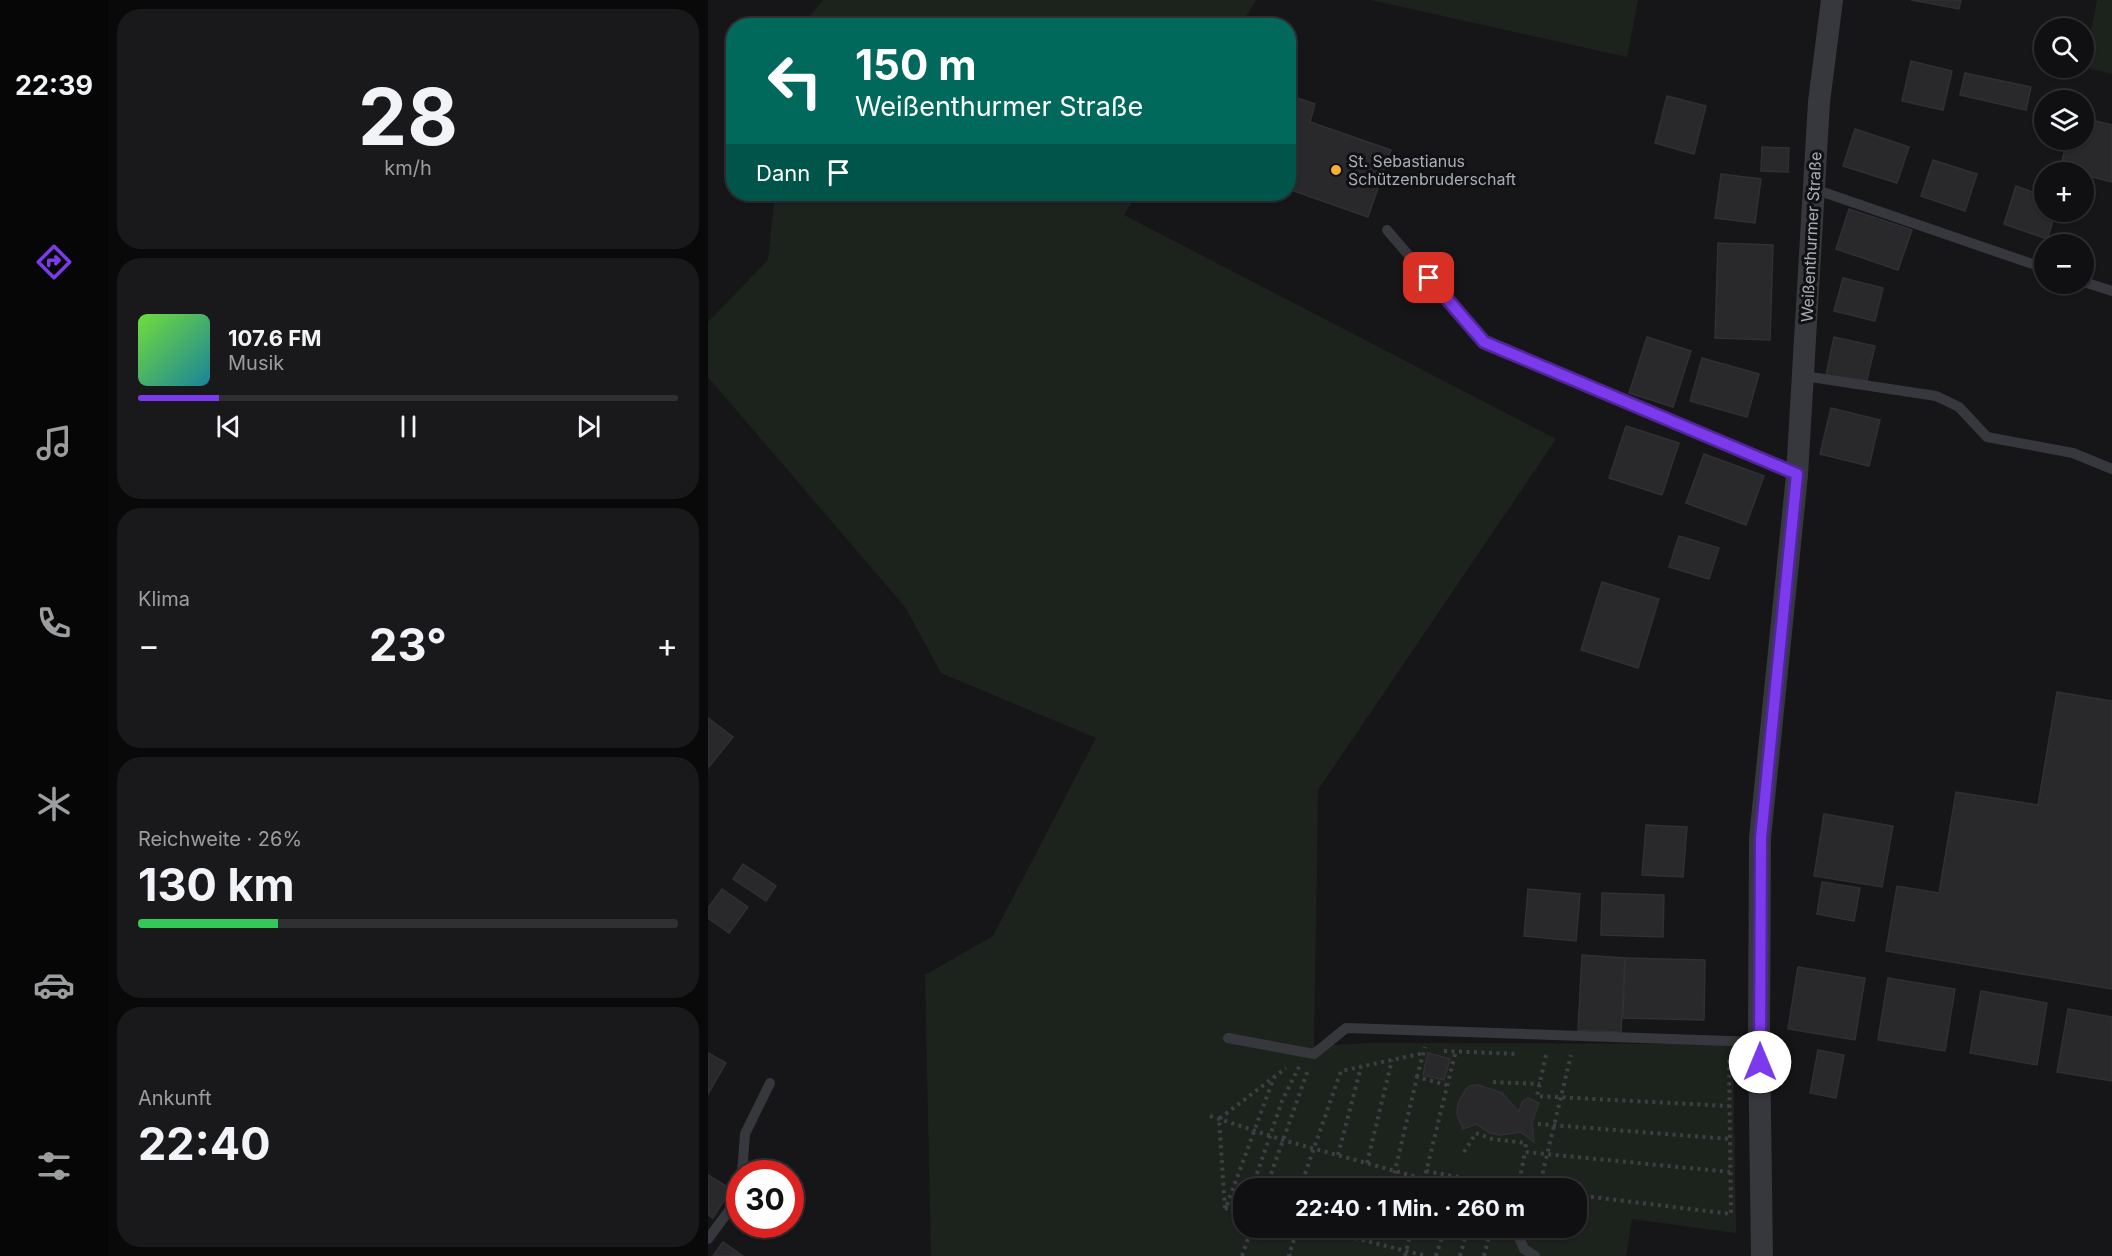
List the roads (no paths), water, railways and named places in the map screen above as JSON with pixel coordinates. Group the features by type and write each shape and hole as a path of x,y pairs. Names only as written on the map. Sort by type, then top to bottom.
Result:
{"street":[{"name":"Weißenthurmer Straße","path":"1762,1256 1759,1042 1761,838 1797,474 1819,102 1832,0"}],"lane":[{"path":"1814,189 2034,265"},
{"path":"1387,230 1484,342 1797,474"},
{"path":"2094,285 2112,291"},
{"path":"1804,376 1936,396 1959,407 1986,437 2073,453 2112,469"},
{"path":"1227,1038 1310,1054 1347,1028 1759,1042"},
{"path":"743,1160 745,1134 770,1083"},
{"path":"708,1239 726,1215"},
{"path":"1520,1238 1524,1249 1535,1256"}],"place":[{"name":"St. Sebastianus Schützenbruderschaft","path":"1336,170"}]}
